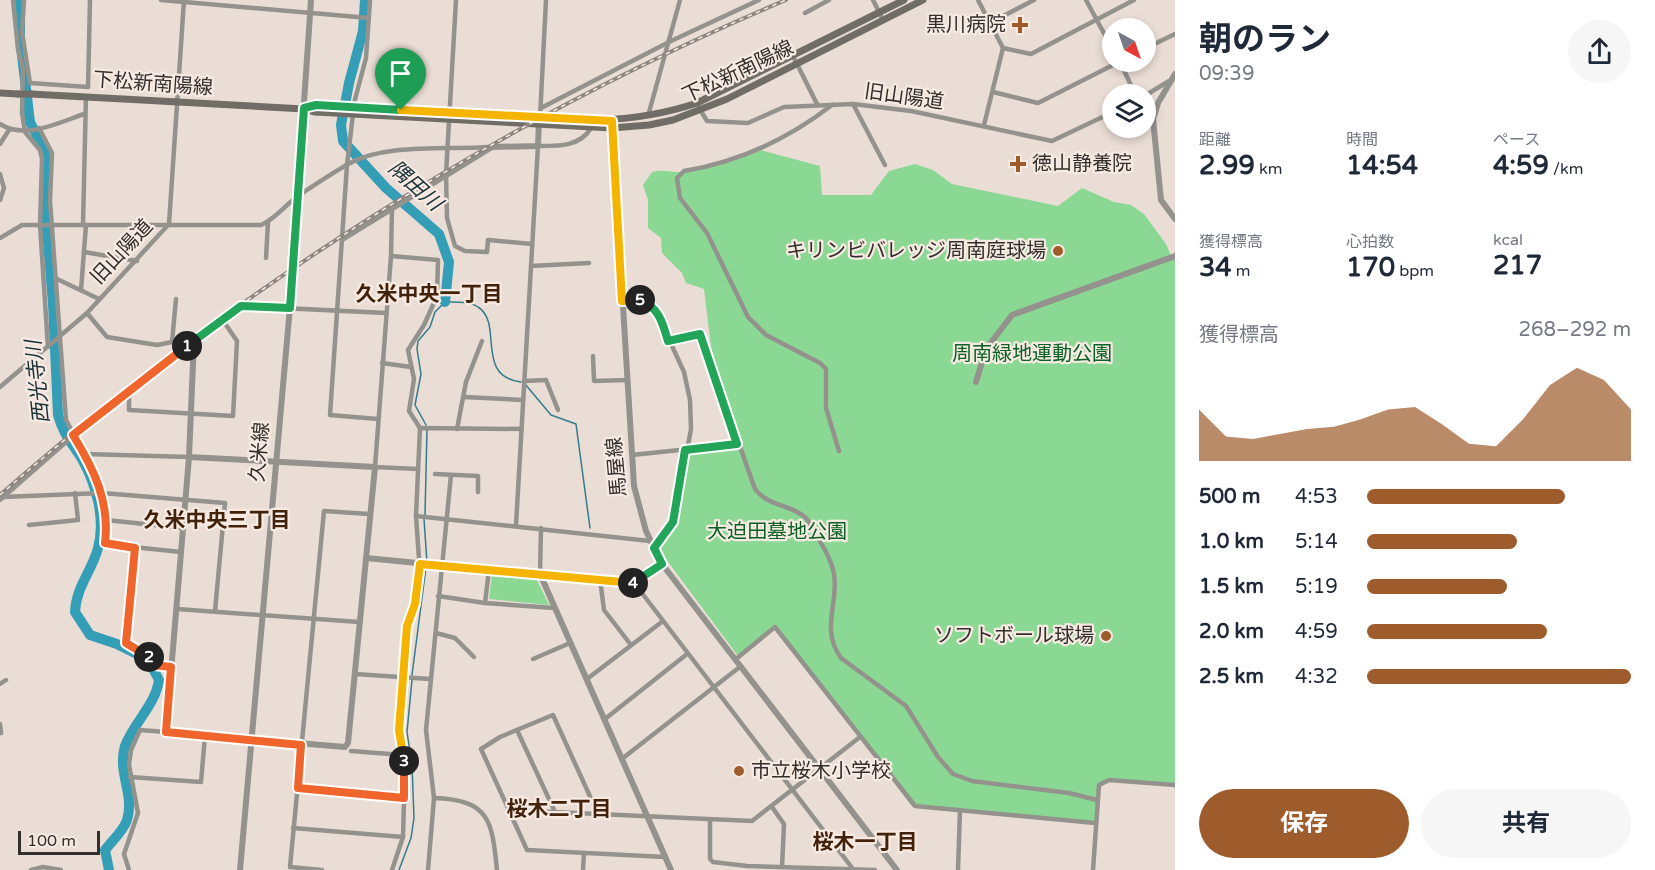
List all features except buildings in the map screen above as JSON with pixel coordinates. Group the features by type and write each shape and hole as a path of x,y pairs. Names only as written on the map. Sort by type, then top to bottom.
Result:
{"main road":[{"name":"下松新南陽線","path":"0,93 341,110 450,112 591,128 612,125 697,103 904,0"},
{"name":"下松新南陽線","path":"352,110 449,121 649,125 700,111 923,0"}],"street":[{"path":"13,0 18,50 23,69 22,113 25,132 40,150 42,159 40,225 48,348"},
{"path":"24,0 22,32 30,83 88,87 90,0"},
{"path":"161,0 369,18"},
{"name":"久米線","path":"240,870 290,308 311,0"},
{"path":"370,0 366,58 352,110 330,415 378,419"},
{"path":"456,0 446,174 447,218 455,246 465,251 487,252 488,240 532,244"},
{"path":"516,525 546,0"},
{"path":"648,116 680,0"},
{"path":"541,108 670,41 758,0"},
{"path":"805,13 829,0"},
{"path":"873,0 883,20"},
{"path":"978,0 1003,48 984,125"},
{"path":"990,23 1034,0"},
{"path":"1086,0 1102,32"},
{"path":"1003,48 1031,54 1134,0"},
{"path":"0,237 22,225 169,224 184,1"},
{"path":"1156,43 1175,34"},
{"path":"793,56 817,104"},
{"path":"993,92 1038,103 1102,71"},
{"path":"1156,89 1174,77"},
{"path":"1174,77 1158,103 1153,119 1161,200 1175,219"},
{"path":"81,290 84,252 86,96"},
{"path":"697,103 700,111"},
{"path":"853,104 885,165"},
{"name":"旧山陽道","path":"700,111 707,121 748,123 784,107 853,104 984,125 1052,141 1102,117"},
{"path":"832,105 800,129 751,153 684,171 677,178 677,190 707,233 748,317 766,335 820,363 826,369 826,408 839,451"},
{"path":"0,124 9,130 25,132 84,114"},
{"name":"馬屋線","path":"612,125 636,501 650,541 662,564 897,870"},
{"path":"39,128 52,153 50,201 66,420 85,454 102,493 106,520 105,543 181,552"},
{"path":"266,258 268,222 297,197 347,165 383,152 572,143 587,135 591,128"},
{"path":"0,144 9,130"},
{"path":"344,238 492,147"},
{"path":"0,174 4,188 0,200"},
{"path":"129,870 124,854 138,813 130,777 131,750 140,730 301,745 345,747 348,743 375,467 391,256 392,207"},
{"name":"旧山陽道","path":"0,387 87,313 169,224 248,226 268,222"},
{"path":"84,252 137,261"},
{"path":"391,256 438,260 437,296 424,325 411,341 408,350 414,379 409,411 420,428 416,516 420,564 415,604 407,626 399,730 403,755 403,837 392,870"},
{"path":"976,382 986,349 1012,315 1175,256"},
{"path":"531,266 589,263"},
{"path":"55,278 99,298"},
{"path":"172,342 176,299"},
{"path":"622,301 639,300 655,309 684,372 689,392 691,429 685,450 673,522 654,548"},
{"path":"1,498 129,390 241,306 386,313"},
{"path":"87,313 106,337 157,345 194,340"},
{"path":"129,390 129,410 233,416 237,340 222,320"},
{"path":"668,341 700,334 737,444 758,493 771,503 804,516 832,567 835,582 830,619 837,652 846,662 906,705 949,771 972,781 1069,793 1097,800"},
{"path":"166,732 189,457 194,340"},
{"path":"457,429 466,382 482,341"},
{"path":"593,357 594,381 627,380"},
{"path":"382,363 411,367"},
{"path":"524,381 546,380 558,410"},
{"path":"464,397 524,400"},
{"path":"420,428 522,429"},
{"path":"632,455 737,444"},
{"path":"85,454 418,469"},
{"path":"435,474 478,476 478,492"},
{"path":"428,870 434,798 426,730 441,565 452,475"},
{"path":"29,525 78,520 75,493"},
{"path":"1,498 102,493 227,505 215,610"},
{"path":"322,870 290,867 324,511 369,514"},
{"path":"416,516 650,541"},
{"path":"106,520 183,528"},
{"path":"542,528 540,574 671,870"},
{"path":"135,548 126,643 144,653 154,665 171,667"},
{"path":"366,558 635,584 662,564"},
{"path":"485,603 489,570"},
{"path":"600,579 604,610 631,645"},
{"path":"635,584 853,869"},
{"path":"438,596 485,603 554,608"},
{"path":"177,609 360,622"},
{"path":"587,678 663,621"},
{"path":"736,659 775,627 911,804 1095,823"},
{"path":"436,633 455,638 474,657"},
{"path":"533,659 570,644"},
{"path":"605,719 687,654"},
{"path":"622,758 741,666"},
{"path":"355,674 430,679"},
{"path":"0,684 6,680"},
{"path":"598,814 553,714 481,749 527,850 665,857"},
{"path":"0,724 1,733"},
{"path":"517,730 555,812"},
{"path":"130,777 201,782 205,736"},
{"path":"510,810 710,821 752,821 860,737"},
{"path":"351,752 403,755"},
{"path":"1093,870 1099,784 1109,780 1175,784"},
{"path":"298,788 404,798"},
{"path":"434,798 466,801 474,806 492,827 497,870"},
{"path":"772,807 784,824 782,867"},
{"path":"958,870 960,810"},
{"path":"710,821 710,860 713,862 747,868 874,870"},
{"path":"293,828 403,837"},
{"path":"583,870 584,853"},
{"path":"31,870 43,867 61,870"}],"green space":[{"name":"周南緑地運動公園","path":"760,150 820,166 822,195 871,195 889,171 915,164 933,170 952,184 1058,206 1082,188 1114,202 1131,205 1144,214 1166,244 1172,258 1175,257 1175,783 1107,780 1100,784 1096,822 911,805 776,627 738,656 657,547 666,538 677,515 686,451 738,446 711,347 704,289 686,283 682,273 662,253 661,238 648,228 648,200 643,185 652,172 701,169 732,161"},
{"path":"492,574 536,578 549,605 489,599"}],"waterway":[{"name":"西光寺川","path":"20,0 20,39 30,122 48,158 45,205 53,304 58,415 65,433 87,469 95,490 101,525 98,548 78,595 75,612 90,635 137,654 151,665 159,680 149,706 125,746 123,765 129,811 123,828 105,850 109,870"},
{"name":"隅田川","path":"365,0 363,31 341,125 343,141 386,188 439,234 449,262 445,302"},
{"path":"426,425 415,405 421,374 418,341 430,327 435,312 445,302 462,302 478,307 485,315 489,325 494,360 498,370 507,378 521,382"},
{"path":"525,384 551,415 576,424 590,528"},
{"path":"425,515 427,430"},
{"path":"424,519 427,563"},
{"path":"412,675 426,567"},
{"path":"399,870 411,838 414,818 412,765 407,732 412,680"}],"railway":[{"path":"0,495 89,420 181,348 276,280 373,216 473,156 575,100 679,48 786,0"}],"place":[{"name":"黒川病院","path":"1020,25"},
{"name":"徳山静養院","path":"1018,164"},
{"name":"キリンビバレッジ周南庭球場","path":"1058,251"},
{"name":"ソフトボール球場","path":"1106,636"},
{"name":"市立桜木小学校","path":"739,771"}],"district":[{"name":"久米中央一丁目","path":"429,294"},
{"name":"久米中央三丁目","path":"217,520"},
{"name":"桜木二丁目","path":"559,809"},
{"name":"桜木一丁目","path":"865,842"}],"route":[{"path":"316,105 401,110 612,121 622,301 639,300 655,309 664,326 668,341 700,334 737,444 685,450 686,456 673,522 665,536 654,548 662,564 635,584 552,574 420,564 415,604 407,626 399,730 405,763 404,798 298,788 301,745 166,732 171,667 154,665 144,653 126,643 135,548 105,543 106,520 102,493 90,463 73,435 241,306 290,308 304,108 316,105"}],"park label":[{"name":"大迫田墓地公園","path":"777,532"}]}
